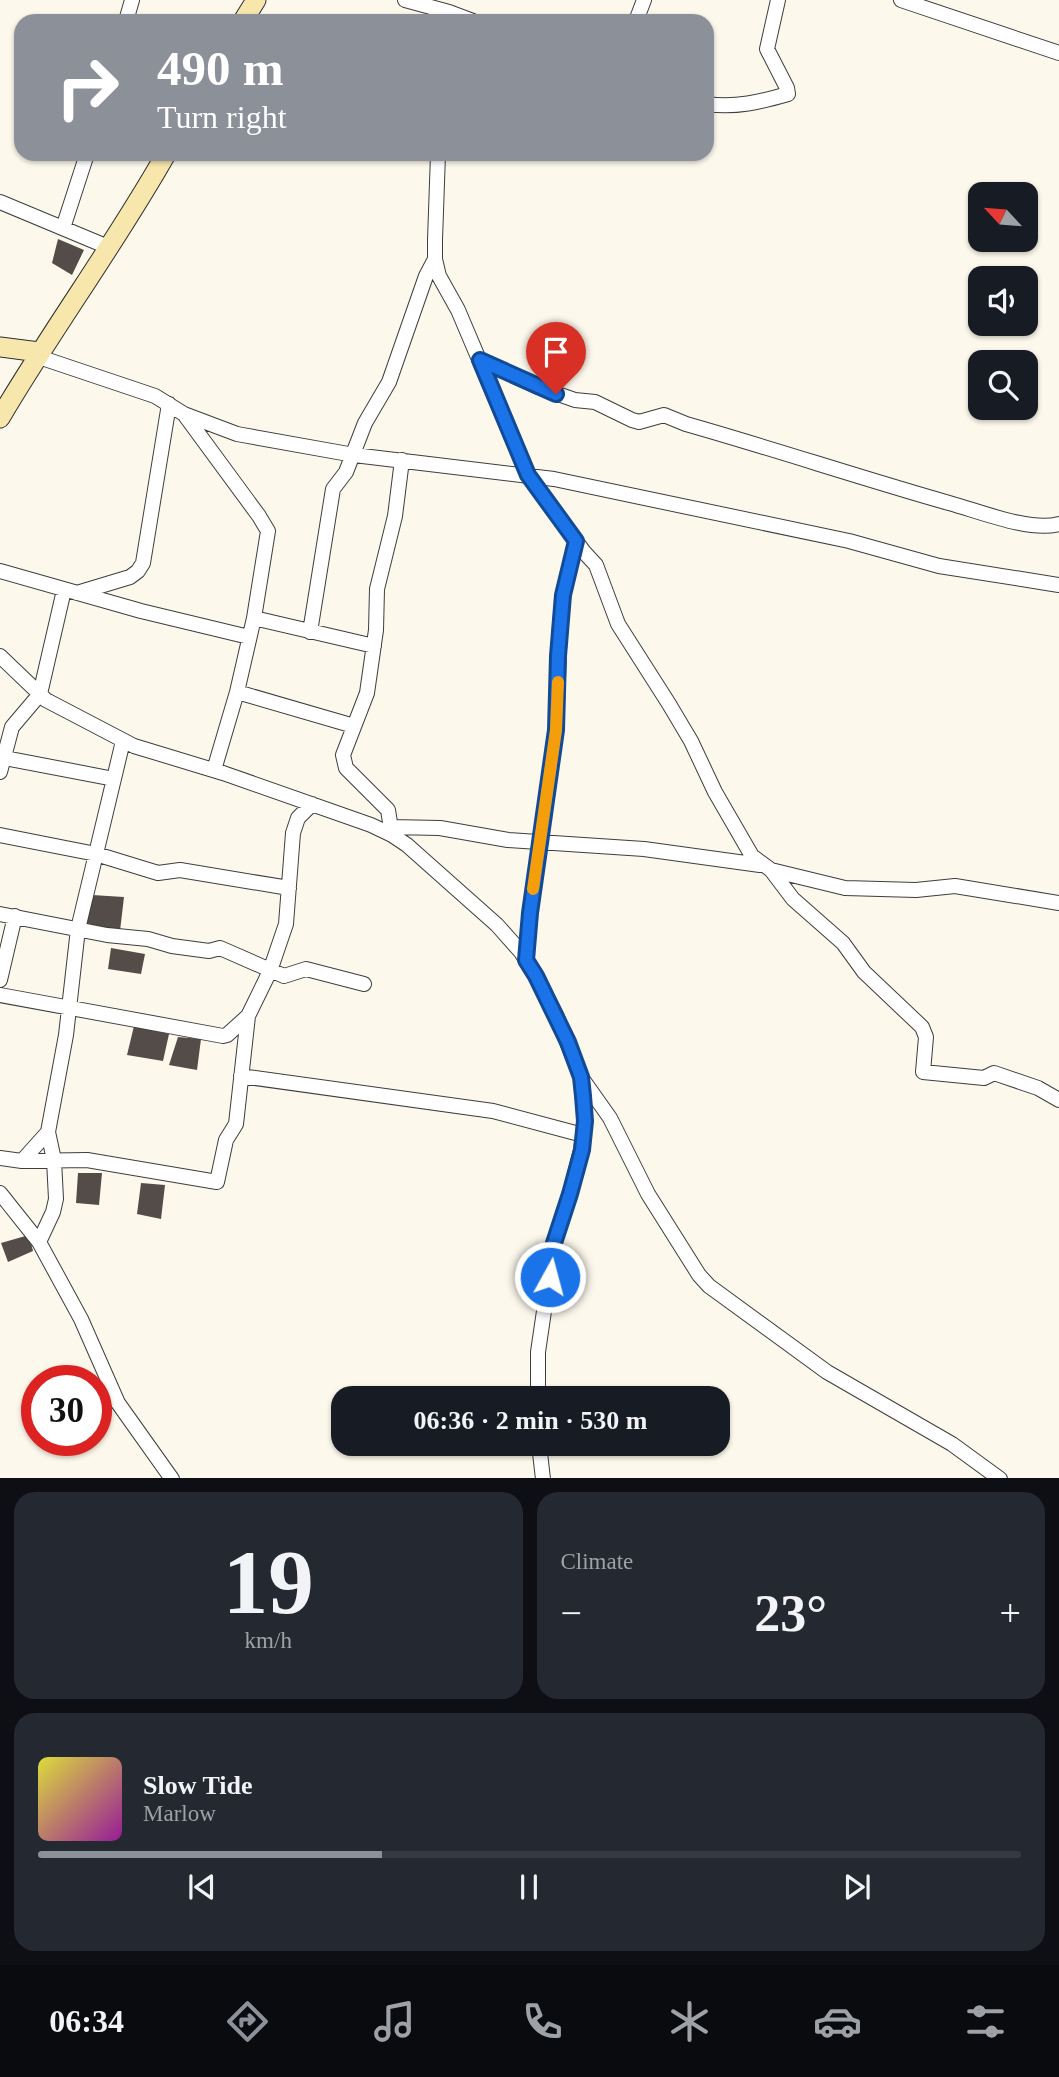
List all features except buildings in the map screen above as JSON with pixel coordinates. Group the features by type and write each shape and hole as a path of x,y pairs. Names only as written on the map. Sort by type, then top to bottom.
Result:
{"main road":[{"path":"0,418 162,161"},
{"path":"0,346 38,354"}],"street":[{"path":"405,0 449,11"},
{"path":"714,105 747,105 788,94 767,49 778,0"},
{"path":"901,0 1059,53"},
{"path":"63,228 85,161"},
{"path":"438,161 435,259 439,276 458,310 528,475 596,565 618,624 691,741 744,845 793,898 843,943 864,972 922,1027 926,1037 923,1072 984,1078 994,1073 1038,1088 1059,1100"},
{"path":"0,202 108,247"},
{"path":"310,632 333,489 346,472 365,423 388,382 426,276 435,259"},
{"path":"38,354 155,396 184,414 237,434 354,455 528,475 659,499 849,541 939,566 1059,585"},
{"path":"480,360 538,387 575,400 595,402 639,422 657,416 671,416 686,424 892,488 991,515 1043,526 1059,524"},
{"path":"70,591 130,577 143,563 169,404"},
{"path":"184,414 268,531 254,618 237,692 214,770"},
{"path":"402,460 395,516 377,589 374,646 367,693 343,755 346,768 388,810 392,831 497,925 526,960 557,1017 581,1077 610,1118 648,1194 699,1275 709,1286 827,1372 942,1438 999,1478"},
{"path":"526,960 530,913 556,730 562,605 576,541"},
{"path":"0,571 249,638"},
{"path":"70,591 40,694 17,718 1,762 114,779"},
{"path":"254,618 374,646"},
{"path":"0,656 57,707 134,746 214,770 392,831 440,828 508,840 644,849 767,867 845,888 916,890 955,886 1059,903"},
{"path":"237,692 354,726"},
{"path":"39,1242 56,1199 54,1160 48,1132 69,1007 78,929 123,741"},
{"path":"0,1158 22,1161 87,1160 216,1183 226,1140 236,1124 248,1016 270,971 286,924 293,832 298,818 312,804"},
{"path":"0,835 96,854 158,873 180,870 289,888"},
{"path":"0,980 7,915 209,951 220,948 284,976 306,969 364,984"},
{"path":"0,995 223,1036 248,1016"},
{"path":"241,1076 493,1111 583,1135"},
{"path":"538,1386 538,1352 554,1243 570,1194 585,1121 581,1077"},
{"path":"22,1161 48,1132"},
{"path":"0,1193 39,1242 81,1319 118,1403 171,1478"},
{"path":"540,1456 543,1478"}],"slow traffic":[{"path":"533,889 556,730 558,682"}],"route":[{"path":"550,1277 554,1243 582,1150 585,1121 581,1077 557,1017 526,960 530,913 556,730 563,595 576,541 528,475 480,360 556,394"}]}
